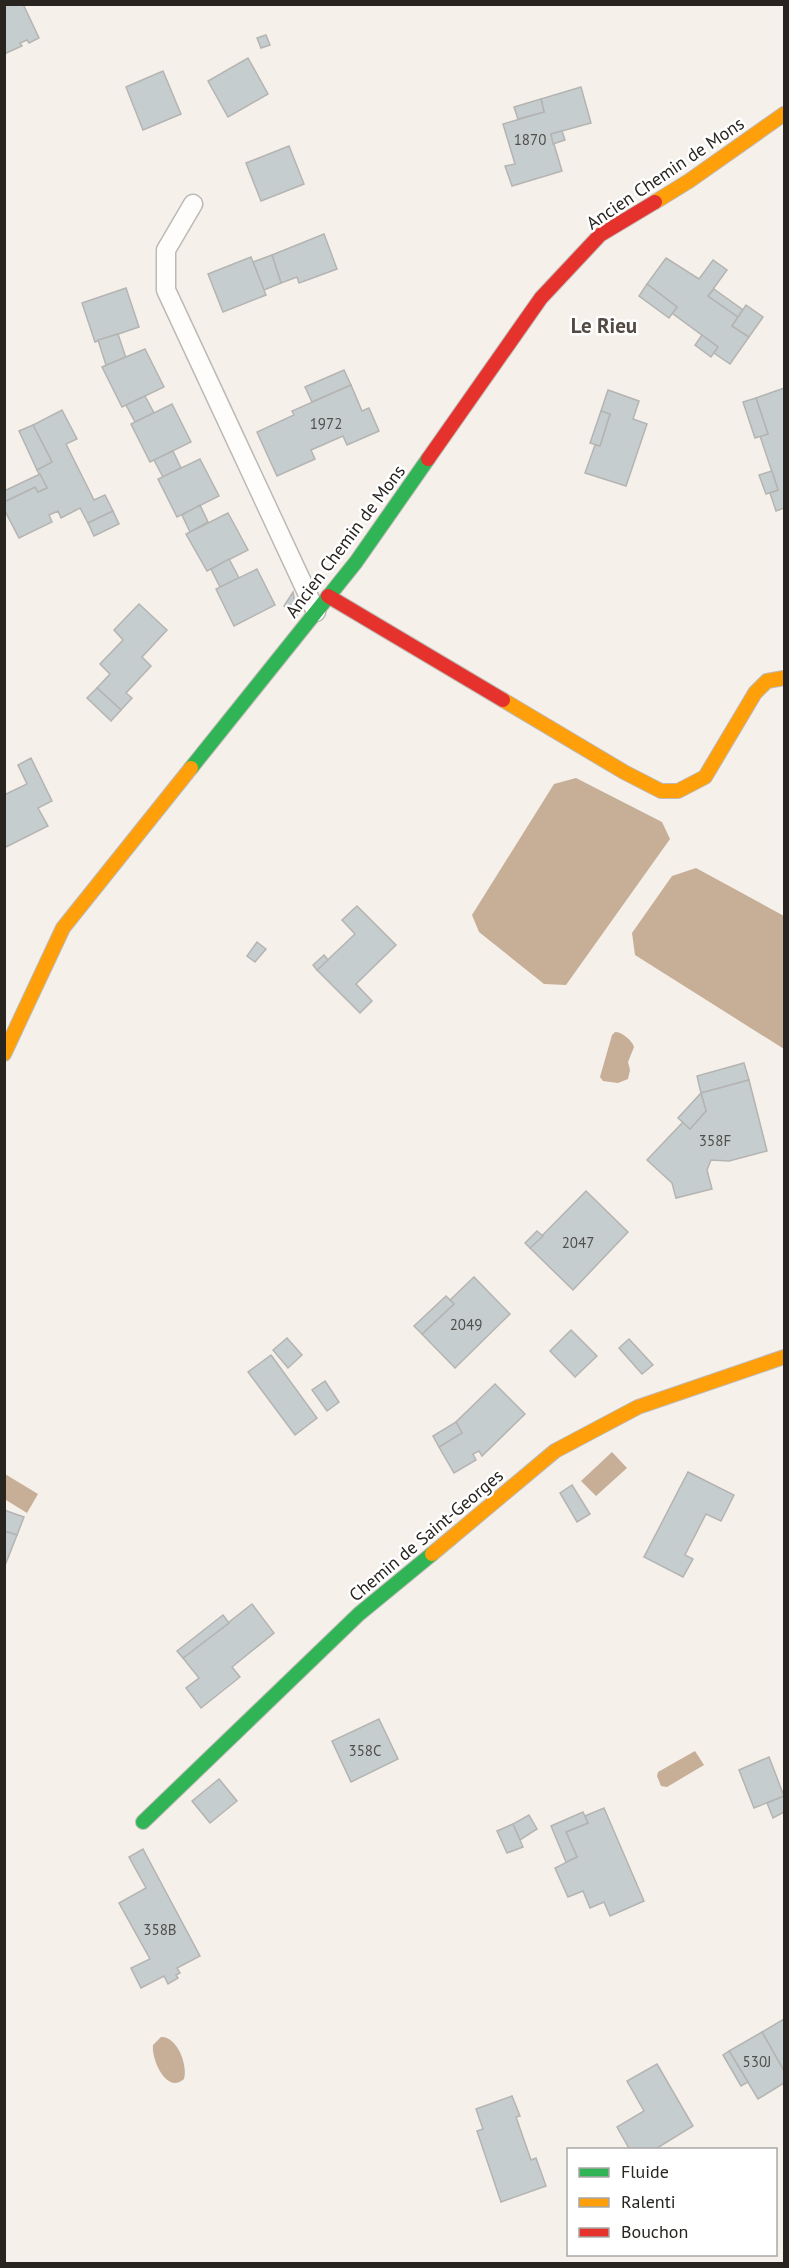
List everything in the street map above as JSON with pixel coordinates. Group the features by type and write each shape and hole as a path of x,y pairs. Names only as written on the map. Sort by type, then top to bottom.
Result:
{"street":[{"name":"Ancien Chemin de Mons","path":"4,1054 63,928 356,562 542,298 600,235 689,181 784,114"},
{"path":"328,596 614,766 661,791 678,791 705,777 755,693 767,681 784,678"},
{"name":"Chemin de Saint-Georges","path":"143,1822 359,1614 555,1451 638,1407 784,1357"}],"lane":[{"path":"193,204 166,250 166,290 316,612"}],"shaded area":[{"path":"576,778 662,822 670,839 566,985 544,984 479,932 472,915 554,784"},
{"path":"696,868 784,916 784,1049 635,955 632,933 672,876"},
{"path":"615,1032 621,1033 634,1047 628,1062 630,1070 628,1079 618,1083 603,1081 600,1077 612,1035"},
{"path":"612,1452 627,1468 596,1496 581,1481"},
{"path":"5,1474 38,1494 27,1513 5,1501"},
{"path":"695,1751 704,1765 667,1787 661,1786 657,1776 658,1772"},
{"path":"161,2037 172,2041 183,2059 184,2079 177,2083 166,2079 154,2058 153,2045"}],"building":[{"path":"4,4 23,4 39,38 29,43 27,40 20,43 22,46 4,54"},
{"path":"266,35 270,45 261,48 257,38"},
{"path":"248,58 268,94 228,117 208,81"},
{"path":"163,71 181,114 143,130 126,87"},
{"path":"581,87 591,123 551,134 562,171 512,186 505,166 515,164 503,124 544,112 541,99"},
{"path":"541,99 544,112 518,119 514,107"},
{"path":"562,131 565,140 553,144 551,134"},
{"path":"289,146 304,184 261,201 246,163"},
{"path":"324,234 337,269 299,283 297,277 281,283 272,255"},
{"path":"272,255 281,283 264,290 253,262"},
{"path":"251,257 266,295 223,312 208,274"},
{"path":"666,258 699,279 713,260 727,270 708,296 738,317 732,326 749,337 730,364 714,353 718,347 672,313 677,307 647,284"},
{"path":"647,284 677,307 669,318 639,296"},
{"path":"126,288 139,327 95,342 82,303"},
{"path":"714,289 743,310 738,317 708,296"},
{"path":"746,305 763,317 749,337 732,326"},
{"path":"118,334 126,358 106,365 98,340"},
{"path":"702,335 718,347 711,357 695,345"},
{"path":"145,349 164,387 122,407 102,367"},
{"path":"344,370 351,385 312,402 305,387"},
{"path":"351,385 362,411 369,408 379,431 347,445 343,436 311,450 315,459 277,476 257,432 294,415 292,411"},
{"path":"784,388 784,508 776,511 770,493 778,490 760,436 768,434 756,398"},
{"path":"608,390 639,401 633,419 647,424 626,486 585,473 595,445 600,446 610,414 601,411"},
{"path":"145,396 154,413 135,422 126,405"},
{"path":"756,398 768,434 755,438 743,402"},
{"path":"172,404 191,442 150,462 131,424"},
{"path":"62,410 77,439 66,444 94,500 105,495 113,511 88,523 80,508 61,518 58,511 49,515 52,522 19,538 4,509 4,502 35,487 38,492 47,488 37,470 52,462 33,425"},
{"path":"601,411 610,414 600,446 590,443"},
{"path":"33,425 52,462 37,470 19,431"},
{"path":"173,451 181,468 163,477 154,460"},
{"path":"200,459 219,496 177,517 158,479"},
{"path":"772,471 778,490 766,494 759,475"},
{"path":"40,474 47,488 38,492 35,487 4,502 4,491"},
{"path":"200,505 208,522 190,532 182,515"},
{"path":"113,511 119,524 94,536 88,523"},
{"path":"228,513 248,550 207,571 186,534"},
{"path":"229,559 239,578 220,587 211,569"},
{"path":"257,569 275,605 234,626 216,589"},
{"path":"293,592 297,615 284,606"},
{"path":"139,604 167,630 142,657 151,666 126,693 132,698 121,710 97,688 110,674 100,664 123,640 114,630"},
{"path":"97,688 121,710 111,721 87,698"},
{"path":"31,758 52,801 38,808 48,826 4,848 4,795 27,784 18,765"},
{"path":"357,906 396,945 356,984 372,1001 360,1013 317,970 355,934 342,920"},
{"path":"257,942 266,949 255,962 247,956"},
{"path":"324,955 328,960 317,970 313,965"},
{"path":"744,1063 749,1080 701,1093 697,1076"},
{"path":"749,1080 767,1151 729,1161 711,1160 707,1170 712,1189 676,1198 672,1183 647,1160 683,1122 690,1129 706,1111 701,1093"},
{"path":"701,1093 706,1111 690,1129 678,1118"},
{"path":"586,1191 628,1232 573,1290 530,1248"},
{"path":"537,1231 543,1236 530,1248 525,1243"},
{"path":"474,1277 510,1314 455,1368 422,1334 454,1304 450,1300"},
{"path":"446,1296 454,1304 422,1334 414,1326"},
{"path":"571,1330 597,1356 575,1377 550,1351"},
{"path":"287,1338 302,1355 288,1368 273,1350"},
{"path":"629,1339 653,1365 642,1374 619,1348"},
{"path":"271,1355 317,1418 295,1435 248,1372"},
{"path":"325,1381 339,1402 327,1411 312,1390"},
{"path":"495,1384 525,1414 482,1456 479,1451 473,1454 476,1460 454,1473 439,1447 462,1433 456,1422"},
{"path":"456,1422 462,1433 439,1447 433,1436"},
{"path":"688,1472 734,1495 721,1521 706,1514 685,1555 693,1559 683,1577 644,1557"},
{"path":"572,1485 590,1514 577,1522 560,1493"},
{"path":"4,1510 24,1517 17,1535 4,1531"},
{"path":"4,1531 17,1535 4,1568"},
{"path":"252,1604 274,1633 232,1667 240,1677 201,1708 186,1688 199,1678 183,1658"},
{"path":"223,1615 229,1623 183,1658 177,1651"},
{"path":"379,1719 398,1759 351,1782 332,1741"},
{"path":"769,1757 784,1796 754,1808 739,1770"},
{"path":"219,1779 237,1801 210,1823 192,1801"},
{"path":"784,1796 784,1812 773,1818 767,1803"},
{"path":"604,1808 644,1901 610,1916 604,1902 590,1908 583,1891 568,1897 555,1868 577,1857 566,1832 588,1823 585,1816"},
{"path":"583,1812 588,1823 566,1832 577,1857 566,1862 551,1826"},
{"path":"529,1815 537,1829 520,1840 513,1824"},
{"path":"513,1824 523,1847 507,1853 497,1831"},
{"path":"143,1849 200,1956 177,1968 180,1973 176,1975 178,1978 168,1984 164,1976 141,1988 131,1968 150,1959 119,1903 146,1888 129,1857"},
{"path":"784,2019 784,2071 762,2032"},
{"path":"762,2032 784,2071 784,2083 758,2099 729,2051"},
{"path":"729,2051 748,2082 741,2086 723,2055"},
{"path":"657,2064 693,2126 657,2148 629,2148 617,2127 644,2111 627,2081"},
{"path":"512,2096 520,2116 516,2117 531,2160 536,2158 546,2186 501,2202 477,2131 483,2129 476,2109"}],"traffic: fast":[{"path":"191,768 356,562 428,459"},
{"path":"143,1822 359,1614 432,1554"}],"traffic: slow":[{"path":"655,202 689,181 784,114"},
{"path":"503,700 624,772 661,791 678,791 705,777 755,693 767,681 784,678"},
{"path":"4,1054 63,928 191,768"},
{"path":"432,1554 555,1451 638,1407 784,1357"}],"traffic: jam":[{"path":"428,459 541,298 600,235 655,202"},
{"path":"328,596 503,700"}],"district":[{"name":"Le Rieu","path":"604,325"}]}
